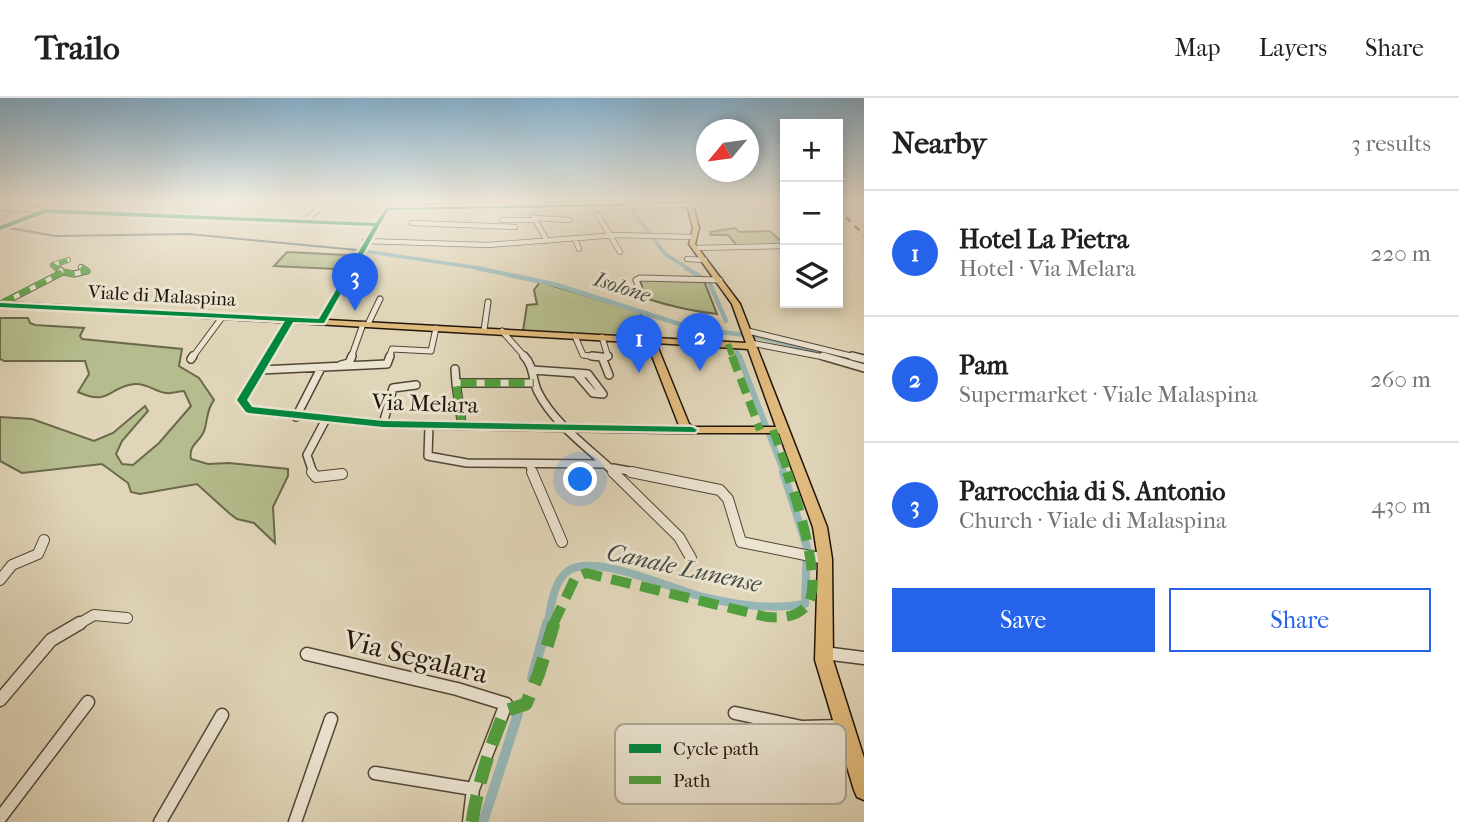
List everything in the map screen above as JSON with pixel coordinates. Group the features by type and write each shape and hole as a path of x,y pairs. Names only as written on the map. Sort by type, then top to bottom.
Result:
{"main road":[{"path":"692,237 695,248 732,297 773,430 820,527 824,653 843,724"},
{"name":"Viale di Malaspina","path":"1,304 650,340"},
{"path":"692,430 681,422 650,340 745,341"},
{"name":"Via Melara","path":"692,430 773,430"},
{"path":"846,732 864,790"}],"street":[{"path":"321,321 369,235"},
{"path":"473,235 473,244"},
{"path":"544,235 547,241"},
{"path":"365,241 473,244 609,236 692,237"},
{"path":"609,236 620,252"},
{"path":"575,239 579,248"},
{"path":"695,248 780,246"},
{"path":"687,259 705,260"},
{"path":"68,260 53,265 63,272 75,274 87,271 81,267"},
{"path":"1,304 63,272"},
{"path":"643,298 637,278 720,280"},
{"path":"318,368 349,363 380,299"},
{"path":"484,330 488,302"},
{"path":"191,359 223,316"},
{"name":"Via Melara","path":"290,320 242,400 249,410 383,424 692,430"},
{"path":"261,370 387,364 392,349 431,351 436,328"},
{"path":"502,331 525,356 532,370 534,383 544,401 566,427 678,537 691,558"},
{"path":"575,336 583,355 603,358 608,357 602,337"},
{"path":"745,341 864,359"},
{"path":"745,341 823,356 864,368"},
{"path":"603,358 608,375"},
{"path":"296,417 318,368"},
{"path":"455,369 462,426"},
{"path":"532,370 576,373"},
{"path":"456,383 534,383"},
{"path":"383,424 393,388 416,385"},
{"path":"326,419 305,456 307,468 316,477 342,474"},
{"path":"669,428 681,422"},
{"path":"429,426 428,456 467,463 608,466 720,490 728,499 737,537 741,542 820,557"},
{"path":"529,464 562,542"},
{"path":"0,580 12,565 38,554 44,540"},
{"path":"0,700 51,640 94,615 127,618"},
{"path":"824,653 864,658"},
{"name":"Via Segalara","path":"307,654 457,689 506,704 473,789 469,822"},
{"path":"0,818 88,702"},
{"path":"735,713 788,724"},
{"path":"160,822 222,715"},
{"path":"295,822 331,719"},
{"path":"375,773 473,789"}],"green space":[{"path":"711,235 774,235 780,240 780,245 738,247 728,235"},
{"path":"287,252 346,255 336,269 274,266"},
{"path":"640,279 704,281 717,314 680,308 645,298"},
{"path":"540,282 641,312 644,338 523,331 527,305 537,304 534,290"},
{"path":"0,318 28,318 30,323 35,325 84,328 80,336 82,339 182,349 179,366 199,378 214,400 203,433 191,449 191,459 208,464 229,463 288,469 288,476 273,507 275,543 254,523 237,519 229,513 197,484 140,494 131,492 128,483 102,464 22,473 0,461 0,417 32,419 94,441 113,433 145,406 148,411 122,441 116,454 122,464 133,465 159,443 191,406 184,391 163,393 140,384 126,386 103,397 78,392 89,374 85,361 4,361 0,359"}],"waterway":[{"path":"48,235 136,235"},
{"path":"197,235 357,250"},
{"name":"Canale Lunense","path":"650,235 665,254 689,269"},
{"name":"Isolone","path":"357,250 485,269"},
{"name":"Isolone","path":"477,268 557,285 692,328 759,337 843,358"},
{"name":"Canale Lunense","path":"686,268 709,282 726,321"},
{"name":"Canale Lunense","path":"735,346 739,358"},
{"name":"Canale Lunense","path":"739,356 784,473"},
{"name":"Isolone","path":"836,356 864,363"},
{"name":"Canale Lunense","path":"547,625 559,581 568,571 580,566 615,569 703,597 728,602 767,607 805,604 807,547 783,472"},
{"name":"Canale Lunense","path":"532,678 547,623"},
{"name":"Canale Lunense","path":"483,822 518,714"}],"marked path":[{"path":"3,302 63,272 53,265 68,260"},
{"path":"63,272 74,274 87,271 81,267"},
{"path":"728,344 760,430"},
{"path":"462,426 456,383 534,383"},
{"path":"472,822 485,765 505,711 526,704 534,689 553,624 575,578 586,573 600,574 685,599 767,617 787,618 806,607 813,593 804,521 773,430"}],"cycle path":[{"path":"0,305 321,321 371,235"},
{"path":"290,320 242,400 249,410 383,424 692,430"}],"place":[{"name":"Parrocchia di S. Antonio","path":"355,311"},
{"name":"Pam","path":"700,371"},
{"name":"Hotel La Pietra","path":"639,373"}]}
